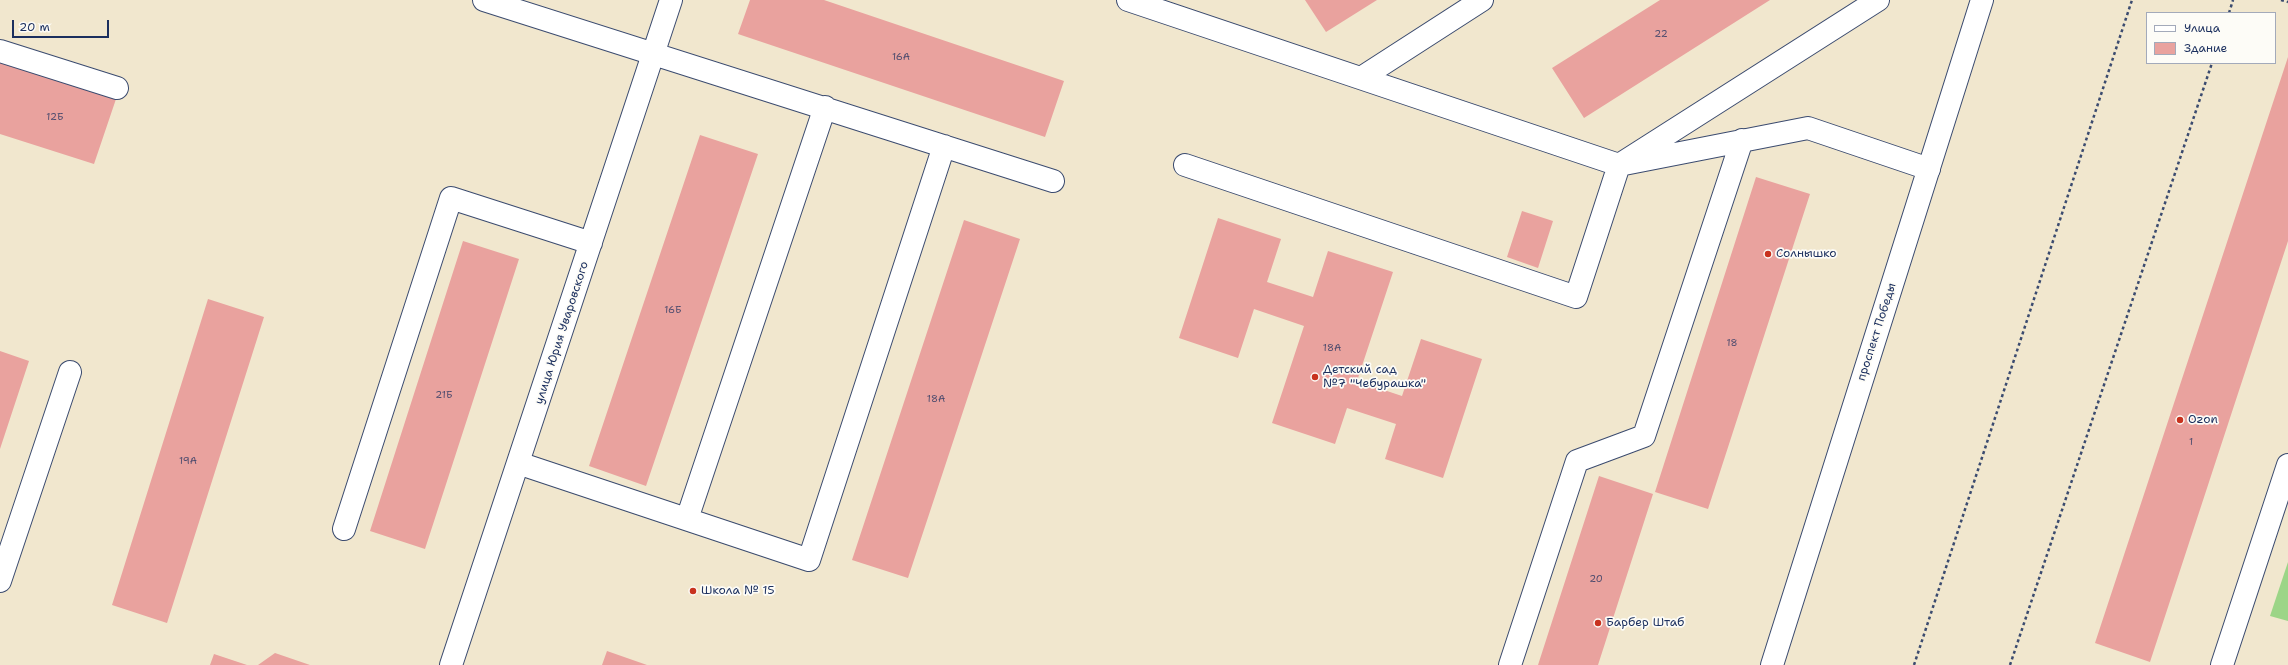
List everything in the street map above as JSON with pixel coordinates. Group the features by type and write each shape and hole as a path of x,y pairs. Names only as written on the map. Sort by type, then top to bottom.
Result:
{"street":[{"path":"484,0 825,107 1053,181"},
{"name":"улица Юрия Уваровского","path":"451,665 671,0"},
{"path":"1128,0 1619,165 1808,128 1929,169"},
{"path":"1361,78 1482,0"},
{"path":"1185,165 1576,297 1619,165 1878,0"},
{"name":"проспект Победы","path":"1772,665 1982,0"},
{"path":"0,51 117,88"},
{"path":"687,519 825,107"},
{"path":"1510,665 1577,462 1644,436 1742,140"},
{"path":"518,463 809,560 944,146"},
{"path":"344,529 451,198 591,243"},
{"path":"0,581 70,372"},
{"path":"2222,665 2288,465"}],"path":[{"path":"1914,665 2132,0"},
{"path":"2229,12 2233,0"},
{"path":"2281,0 2288,2"},
{"path":"2010,665 2212,64"}],"green space":[{"path":"2288,562 2288,621 2270,616"}],"building":[{"path":"750,0 824,0 1064,81 1045,137 738,34"},
{"path":"1305,0 1377,0 1326,32"},
{"path":"1660,0 1770,0 1584,118 1552,68"},
{"path":"2288,57 2288,241 2150,662 2095,643"},
{"path":"0,62 116,99 94,164 0,134"},
{"path":"700,135 758,154 646,486 589,466"},
{"path":"1756,177 1810,194 1708,509 1655,492"},
{"path":"1522,211 1553,221 1538,268 1507,257"},
{"path":"1218,218 1281,239 1267,282 1313,297 1328,251 1393,272 1357,381 1402,396 1421,339 1482,359 1443,478 1385,459 1396,424 1347,408 1335,444 1272,423 1304,326 1254,309 1238,358 1179,338"},
{"path":"964,220 1020,239 908,578 852,560"},
{"path":"463,241 519,259 425,549 370,531"},
{"path":"208,299 264,317 167,623 112,605"},
{"path":"0,351 29,361 0,449"},
{"path":"1599,476 1653,494 1598,665 1538,665"},
{"path":"607,651 647,665 602,665"},
{"path":"275,653 310,665 258,665"},
{"path":"214,654 247,665 210,665"}],"place":[{"name":"Солнышко","path":"1768,254"},
{"name":"Детский сад №7 \"Чебурашка\"","path":"1315,377"},
{"name":"Ozon","path":"2180,420"},
{"name":"Школа № 15","path":"693,591"},
{"name":"Барбер Штаб","path":"1598,623"}]}
